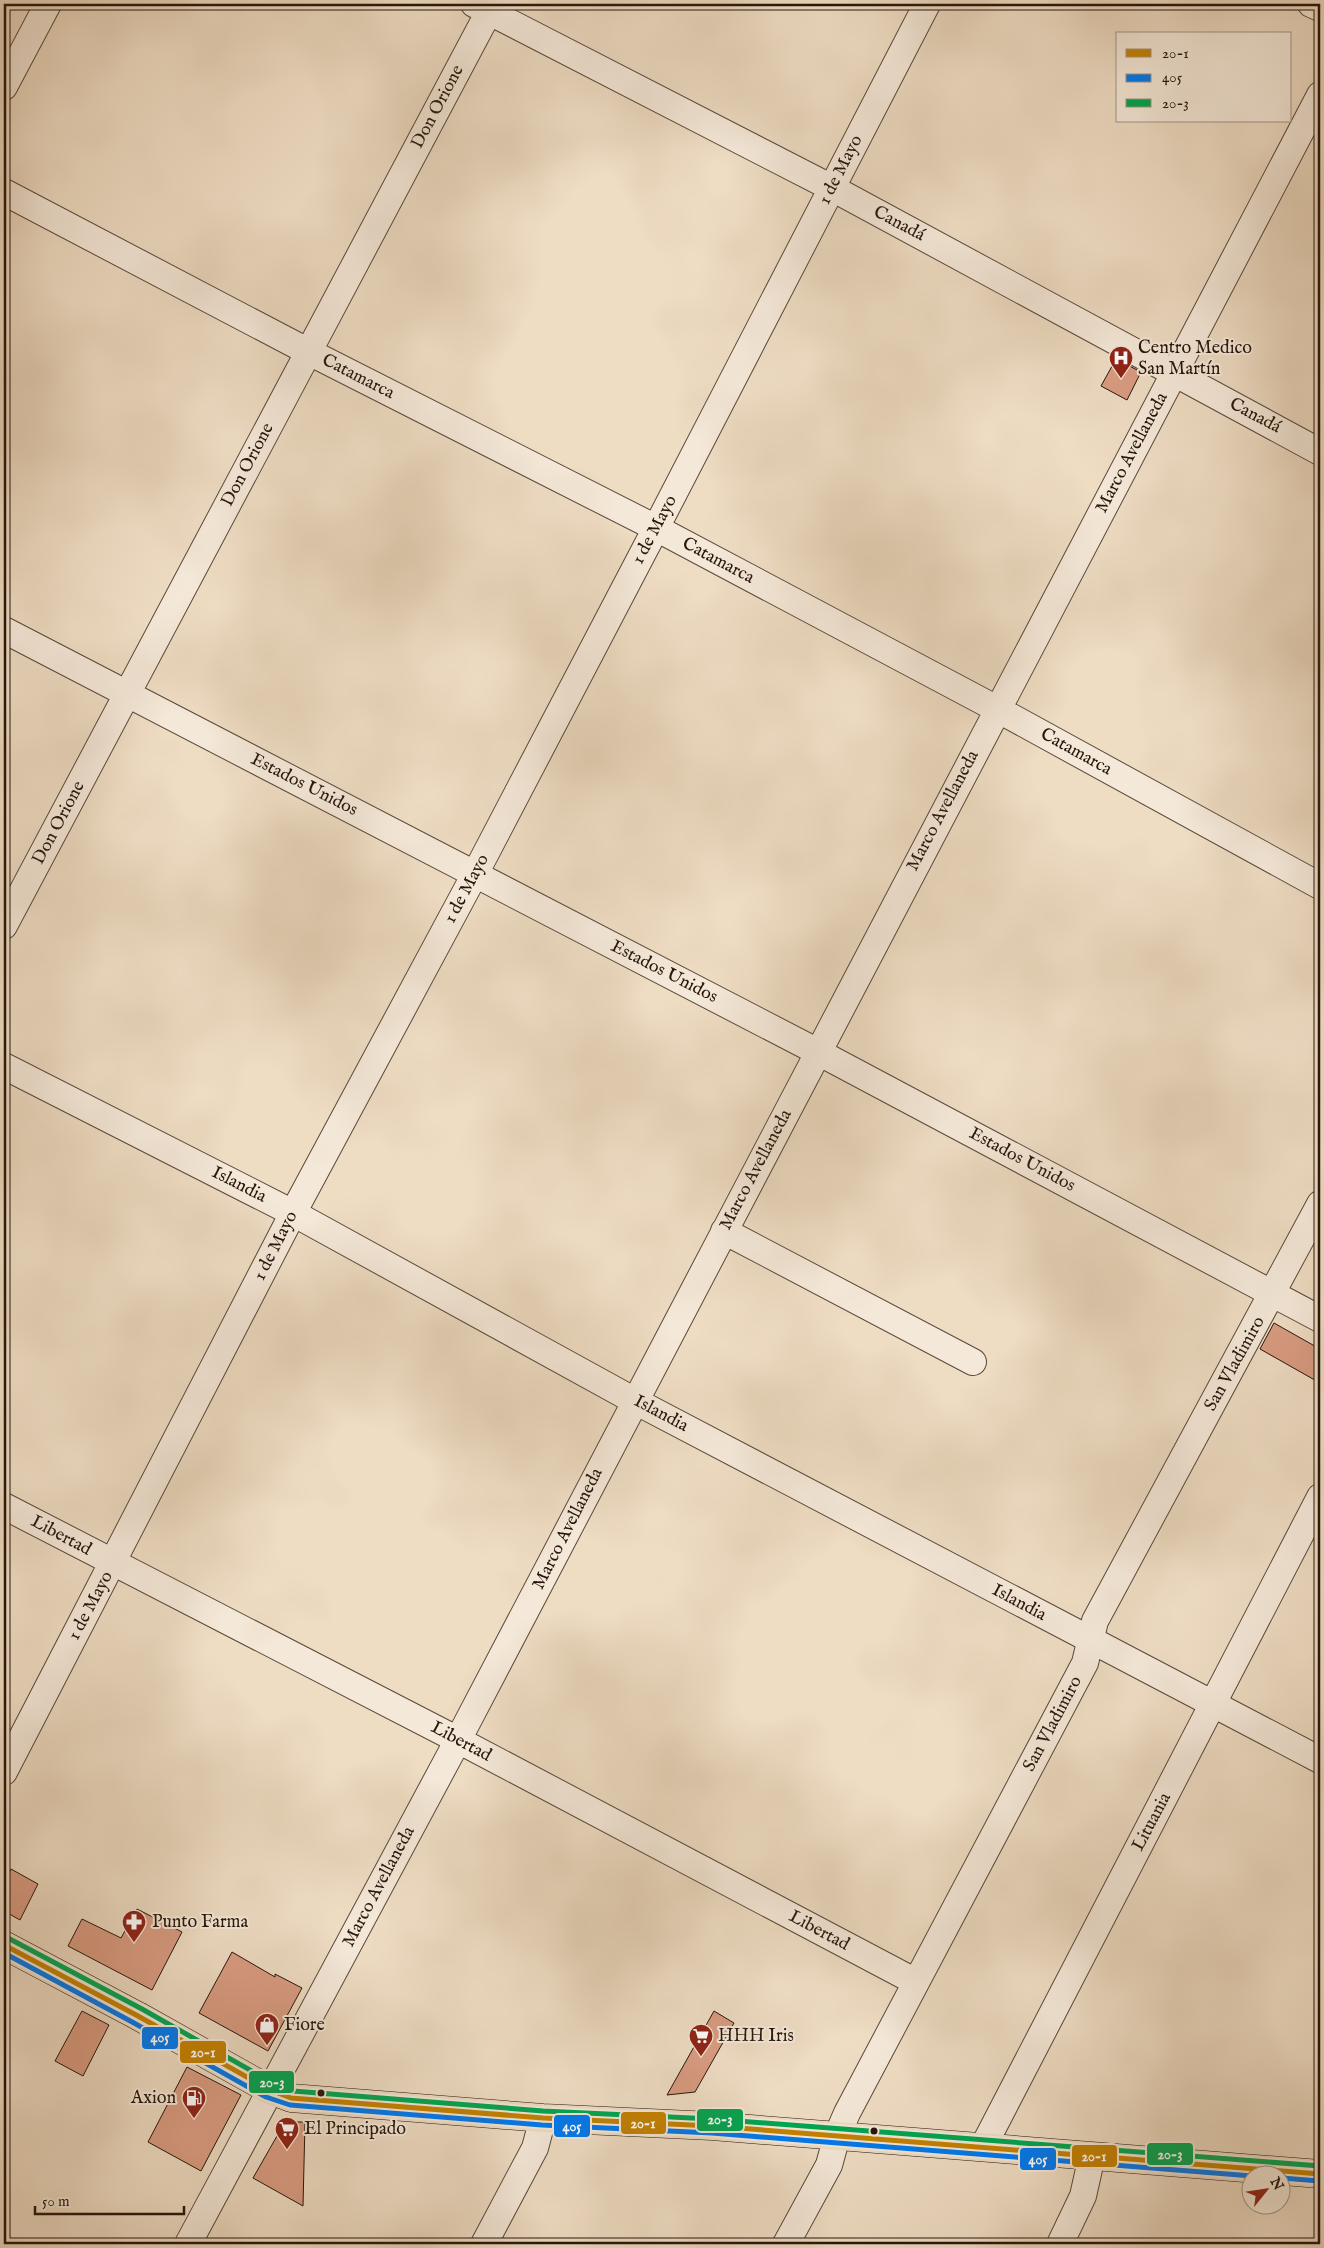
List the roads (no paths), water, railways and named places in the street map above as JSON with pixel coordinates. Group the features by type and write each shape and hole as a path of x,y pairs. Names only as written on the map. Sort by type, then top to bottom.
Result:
{"main road":[{"path":"4,1945 147,2021 270,2090 291,2098 543,2118 712,2126 1320,2174"}],"street":[{"path":"4,87 48,4"},
{"name":"1 de Mayo","path":"4,1772 293,1213 475,874 927,4"},
{"path":"1312,4 1320,8"},
{"name":"Canadá","path":"485,6 832,188 1320,452"},
{"name":"Don Orione","path":"4,926 308,352 485,6"},
{"name":"Marco Avellaneda","path":"188,2244 458,1740 1320,94"},
{"name":"Catamarca","path":"4,192 308,352 656,528 997,709 1320,886"},
{"name":"Estados Unidos","path":"4,630 818,1052 1320,1319"},
{"name":"Islandia","path":"4,1066 293,1213 635,1401 1320,1760"},
{"name":"San Vladimiro","path":"786,2244 829,2165 837,2136 916,1982 1085,1663 1095,1621 1273,1295 1320,1204"},
{"path":"724,1231 973,1362"},
{"name":"Lituania","path":"983,2147 1320,1497"},
{"name":"Libertad","path":"4,1506 458,1740 916,1982"},
{"path":"484,2244 535,2148 543,2118"},
{"path":"1060,2244 1083,2196 1092,2156"}],"place":[{"name":"Centro Medico San Martín","path":"1121,379"},
{"name":"Punto Farma","path":"134,1943"},
{"name":"Fiore","path":"267,2046"},
{"name":"HHH Iris","path":"701,2057"},
{"name":"Axion","path":"194,2119"},
{"name":"El Principado","path":"287,2150"}]}
